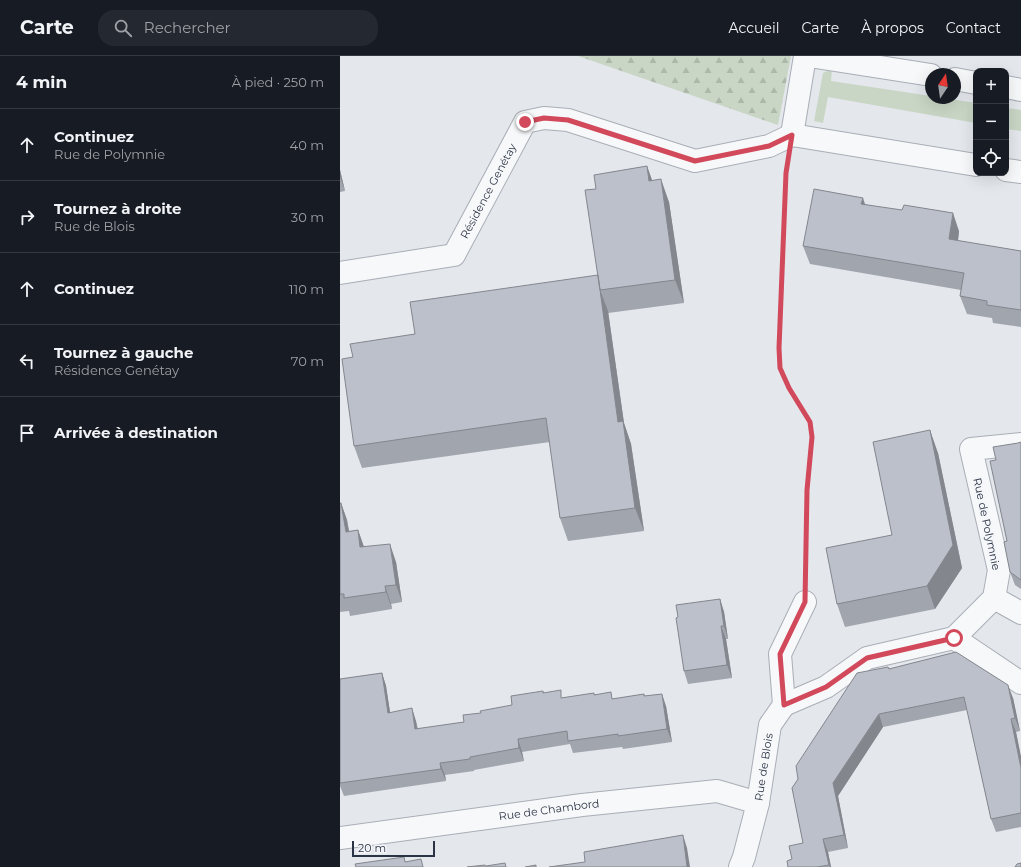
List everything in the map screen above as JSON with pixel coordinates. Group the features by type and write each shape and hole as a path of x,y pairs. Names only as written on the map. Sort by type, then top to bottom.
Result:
{"street":[{"path":"805,56 792,135 973,165"},
{"path":"809,56 925,74"},
{"path":"961,80 973,82"},
{"path":"1009,88 1021,90"},
{"name":"Résidence Genétay","path":"340,273 454,255 525,122 544,118 568,120 695,161 769,146 792,135"},
{"path":"1009,170 1021,172"},
{"name":"Rue de Polymnie","path":"994,598 999,570 971,449 1021,444"},
{"path":"805,602 780,654 784,705 826,687 867,658 954,638 994,598 1021,613"},
{"path":"954,638 1021,683"},
{"name":"Rue de Blois","path":"740,867 758,803 770,725 784,705"},
{"name":"Rue de Chambord","path":"340,838 582,805 717,791 758,803"}],"path":[{"path":"792,135 786,173 779,348 780,368 789,388 810,422 812,437 807,490 805,602"}],"green space":[{"path":"578,56 791,56 778,125"},
{"path":"832,69 831,81 925,95 925,104 961,104 961,101 973,103 973,122 828,97 823,123 814,121 823,73"},
{"path":"1009,108 1021,110 1021,131 1009,129"}],"building":[{"path":"647,166 649,181 661,179 675,280 600,290 585,190 596,189 594,175"},
{"path":"814,189 863,198 861,204 902,210 904,205 953,213 949,239 1021,251 1021,310 987,305 987,301 960,296 964,273 803,246"},
{"path":"598,275 618,422 623,421 635,508 560,518 546,418 354,446 342,359 353,357 350,344 415,334 410,302"},
{"path":"930,430 953,545 927,586 837,604 826,548 892,535 873,442"},
{"path":"1021,442 1021,580 1010,572 1004,542 1007,541 990,461 996,460 993,447"},
{"path":"340,503 346,532 358,530 360,547 390,544 396,585 385,586 386,592 344,598 344,594 340,594"},
{"path":"720,599 724,626 721,626 727,665 684,671 676,618 678,617 676,605"},
{"path":"956,652 1008,685 1015,718 1011,719 1021,768 1021,813 991,819 964,697 879,714 833,783 844,835 823,839 829,865 817,867 788,867 787,861 792,859 789,846 803,843 792,788 798,779 796,766 857,673 888,667 889,669"},
{"path":"382,673 388,713 412,708 415,729 464,722 463,715 481,713 480,711 512,705 511,696 561,690 561,698 611,692 612,699 644,694 644,696 662,694 667,729 568,741 567,731 518,739 519,748 470,757 470,759 440,763 441,769 340,783 340,679"},
{"path":"683,835 687,867 549,867 585,862 584,852"},
{"path":"404,857 405,862 421,859 423,867 356,867 355,864"},
{"path":"505,863 506,867 467,867 486,866"},
{"path":"1021,863 1021,867 1015,867 1017,864"},
{"path":"536,865 536,867 525,867"}],"route":[{"path":"525,122 544,118 568,120 695,161 769,146 792,135 786,173 779,348 780,368 789,388 810,422 812,437 807,490 805,602 780,654 784,705 826,687 867,658 954,638"}]}
